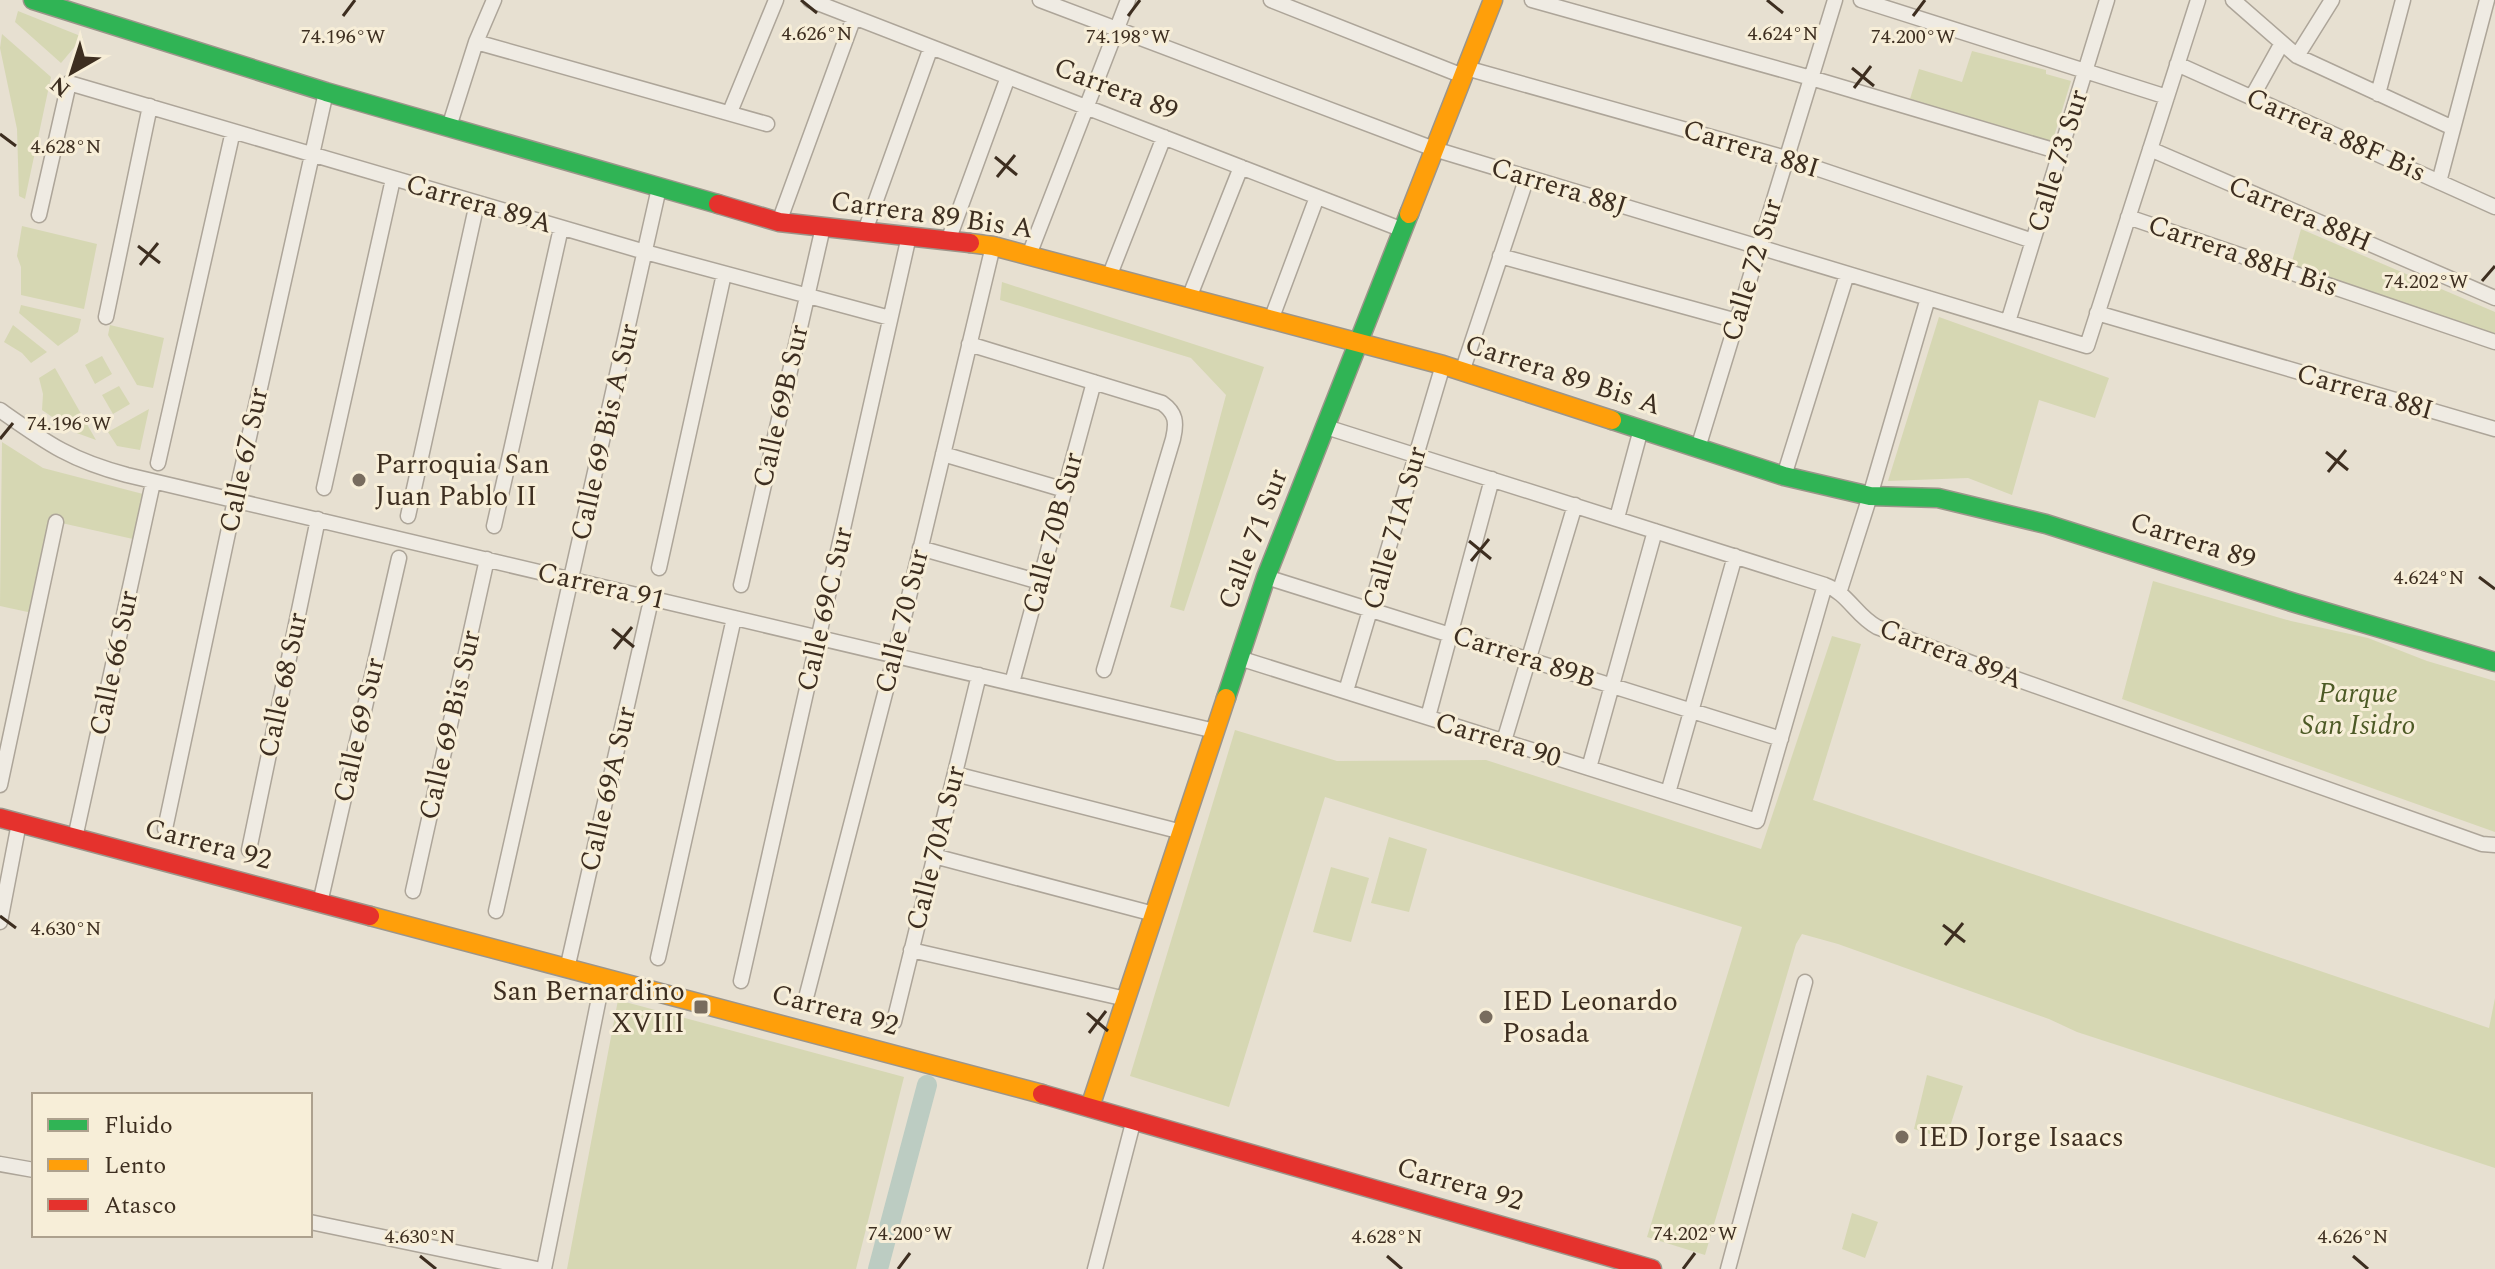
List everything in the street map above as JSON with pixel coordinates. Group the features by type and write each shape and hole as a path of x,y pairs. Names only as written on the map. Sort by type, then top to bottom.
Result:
{"street":[{"name":"Carrera 89 Bis A","path":"33,0 326,92 779,222 993,246 1029,255 1443,365 1784,476 1870,496"},
{"path":"449,127 476,42 494,0"},
{"path":"730,112 776,0"},
{"name":"Carrera 89","path":"810,0 1403,230"},
{"name":"Carrera 88J","path":"1040,0 1434,149 2087,346 2097,313"},
{"path":"1029,255 1128,0"},
{"name":"Carrera 88I","path":"1271,0 1465,72 1786,158 2033,241"},
{"name":"Calle 71 Sur","path":"1090,1107 1266,577 1493,0"},
{"path":"1532,0 2060,152"},
{"name":"Calle 72 Sur","path":"1698,448 1835,0"},
{"path":"1861,0 2167,97"},
{"name":"Calle 73 Sur","path":"2008,322 2107,0"},
{"path":"2097,313 2198,0"},
{"path":"2233,0 2297,56 2453,128"},
{"path":"2297,56 2332,0"},
{"path":"2378,94 2403,0"},
{"path":"2439,182 2487,0"},
{"path":"779,222 854,17"},
{"path":"476,42 767,124"},
{"path":"2252,97 2282,43"},
{"path":"865,231 931,47"},
{"name":"Carrera 88F Bis","path":"2177,64 2495,207"},
{"path":"948,241 1008,77"},
{"name":"Carrera 89A","path":"39,215 69,83 561,228 890,318"},
{"name":"Calle 67 Sur","path":"165,829 326,92"},
{"path":"106,317 150,106"},
{"path":"158,463 233,131"},
{"path":"1109,277 1164,137"},
{"name":"Carrera 88H","path":"2150,149 2495,298"},
{"path":"1189,298 1241,167"},
{"path":"1462,372 1527,177"},
{"path":"324,488 393,179"},
{"name":"Calle 69 Bis A Sur","path":"496,911 659,188"},
{"path":"1271,320 1317,197"},
{"path":"408,516 477,203"},
{"name":"Carrera 88H Bis","path":"2128,217 2495,342"},
{"name":"Calle 69B Sur","path":"741,585 823,227"},
{"path":"494,526 561,228"},
{"name":"Calle 69C Sur","path":"741,981 909,236"},
{"name":"Calle 70 Sur","path":"807,994 895,655 993,246"},
{"path":"1500,256 1737,321"},
{"path":"659,568 724,274"},
{"path":"1784,476 1847,274"},
{"path":"1781,739 1833,587 1870,496 1928,298"},
{"name":"Carrera 88I","path":"2097,313 2495,429"},
{"path":"969,344 1162,403 1171,409 1175,417 1173,439 1104,670"},
{"name":"Calle 71A Sur","path":"1346,691 1443,365"},
{"name":"Calle 70B Sur","path":"1012,683 1094,382"},
{"name":"Carrera 91","path":"0,410 40,439 83,462 1215,731"},
{"path":"1326,427 1833,587"},
{"path":"1617,518 1641,429"},
{"path":"943,454 1065,490"},
{"path":"1428,717 1492,479"},
{"name":"Calle 66 Sur","path":"75,838 152,487"},
{"name":"Carrera 89","path":"1870,496 1938,498 2046,524 2495,662"},
{"path":"1504,741 1575,505"},
{"name":"Calle 68 Sur","path":"249,850 318,519"},
{"path":"0,785 56,522"},
{"path":"1589,768 1655,531"},
{"path":"920,548 1040,582"},
{"path":"1668,793 1735,556"},
{"name":"Calle 69 Sur","path":"320,903 399,558"},
{"name":"Calle 69 Bis Sur","path":"413,891 487,559"},
{"name":"Carrera 89B","path":"1266,577 1781,739"},
{"name":"Carrera 89A","path":"1833,587 1865,621 1877,627 2006,676 2482,844 2495,845"},
{"name":"Calle 69A Sur","path":"567,969 649,609"},
{"path":"658,958 734,618"},
{"name":"Carrera 90","path":"1239,658 1757,821 1781,739"},
{"name":"Calle 70A Sur","path":"894,1022 979,675"},
{"path":"955,774 1182,832"},
{"name":"Carrera 92","path":"0,818 1134,1119 1652,1269"},
{"path":"0,922 19,823"},
{"path":"934,856 1154,914"},
{"path":"911,950 1126,999"},
{"path":"544,1269 603,978"},
{"path":"1729,1269 1805,982"},
{"path":"1095,1269 1134,1119"},
{"path":"0,1164 32,1170"},
{"path":"312,1222 537,1269"}],"green space":[{"path":"18,11 83,37 61,63 15,22"},
{"path":"2,34 51,77 25,199 19,196 17,129 0,48"},
{"path":"1972,51 2046,70 2046,74 2071,81 2052,143 1910,99 1919,69 1962,82"},
{"path":"22,226 97,244 84,309 21,295 21,267 17,256"},
{"path":"2301,229 2495,312 2495,336 2291,265"},
{"path":"1002,282 1264,367 1184,611 1170,607 1226,395 1191,358 1000,300"},
{"path":"21,305 81,319 78,332 58,346 19,313"},
{"path":"1939,317 2109,378 2095,418 2039,400 2012,495 1968,478 1888,481"},
{"path":"13,325 47,352 31,363 4,342"},
{"path":"110,325 164,338 153,388 137,385 108,335"},
{"path":"102,356 112,374 95,384 85,365"},
{"path":"55,368 96,440 74,432 42,410 43,394 39,378"},
{"path":"119,386 130,404 113,414 102,395"},
{"path":"149,409 140,450 117,446 108,432"},
{"path":"2,442 43,468 143,494 133,539 57,522 37,614 0,606"},
{"name":"Parque San Isidro","path":"2153,581 2291,621 2368,638 2427,661 2495,681 2495,832 2122,699"},
{"path":"1832,636 1861,644 1813,800 2489,1028 2495,998 2495,1168 2077,1032 2049,1019 1802,934 1796,944 1705,1255 1647,1237 1742,927 1325,797 1229,1107 1130,1076 1235,730 1337,761 1486,760 1761,849"},
{"path":"1389,837 1427,849 1409,912 1371,903"},
{"path":"1331,867 1369,878 1351,942 1313,932"},
{"path":"618,1000 904,1077 856,1269 567,1269"},
{"path":"1927,1075 1963,1086 1946,1139 1914,1129"},
{"path":"1852,1213 1878,1222 1865,1258 1842,1249"}],"waterway":[{"path":"878,1269 927,1085"}],"traffic: fast":[{"path":"33,0 326,92 718,204"},
{"path":"1226,698 1266,577 1409,214"},
{"path":"1612,420 1784,476 1870,496 1938,498 2046,524 2495,662"}],"traffic: slow":[{"path":"1409,214 1493,0"},
{"path":"970,243 993,246 1443,365 1612,420"},
{"path":"1090,1107 1226,698"},
{"path":"370,916 1042,1094"}],"traffic: jam":[{"path":"718,204 779,222 970,243"},
{"path":"0,818 370,916"},
{"path":"1042,1094 1652,1269"}],"place":[{"name":"Parroquia San Juan Pablo II","path":"359,480"},
{"name":"San Bernardino XVIII","path":"701,1007"},
{"name":"IED Leonardo Posada","path":"1486,1017"},
{"name":"IED Jorge Isaacs","path":"1902,1137"}]}
